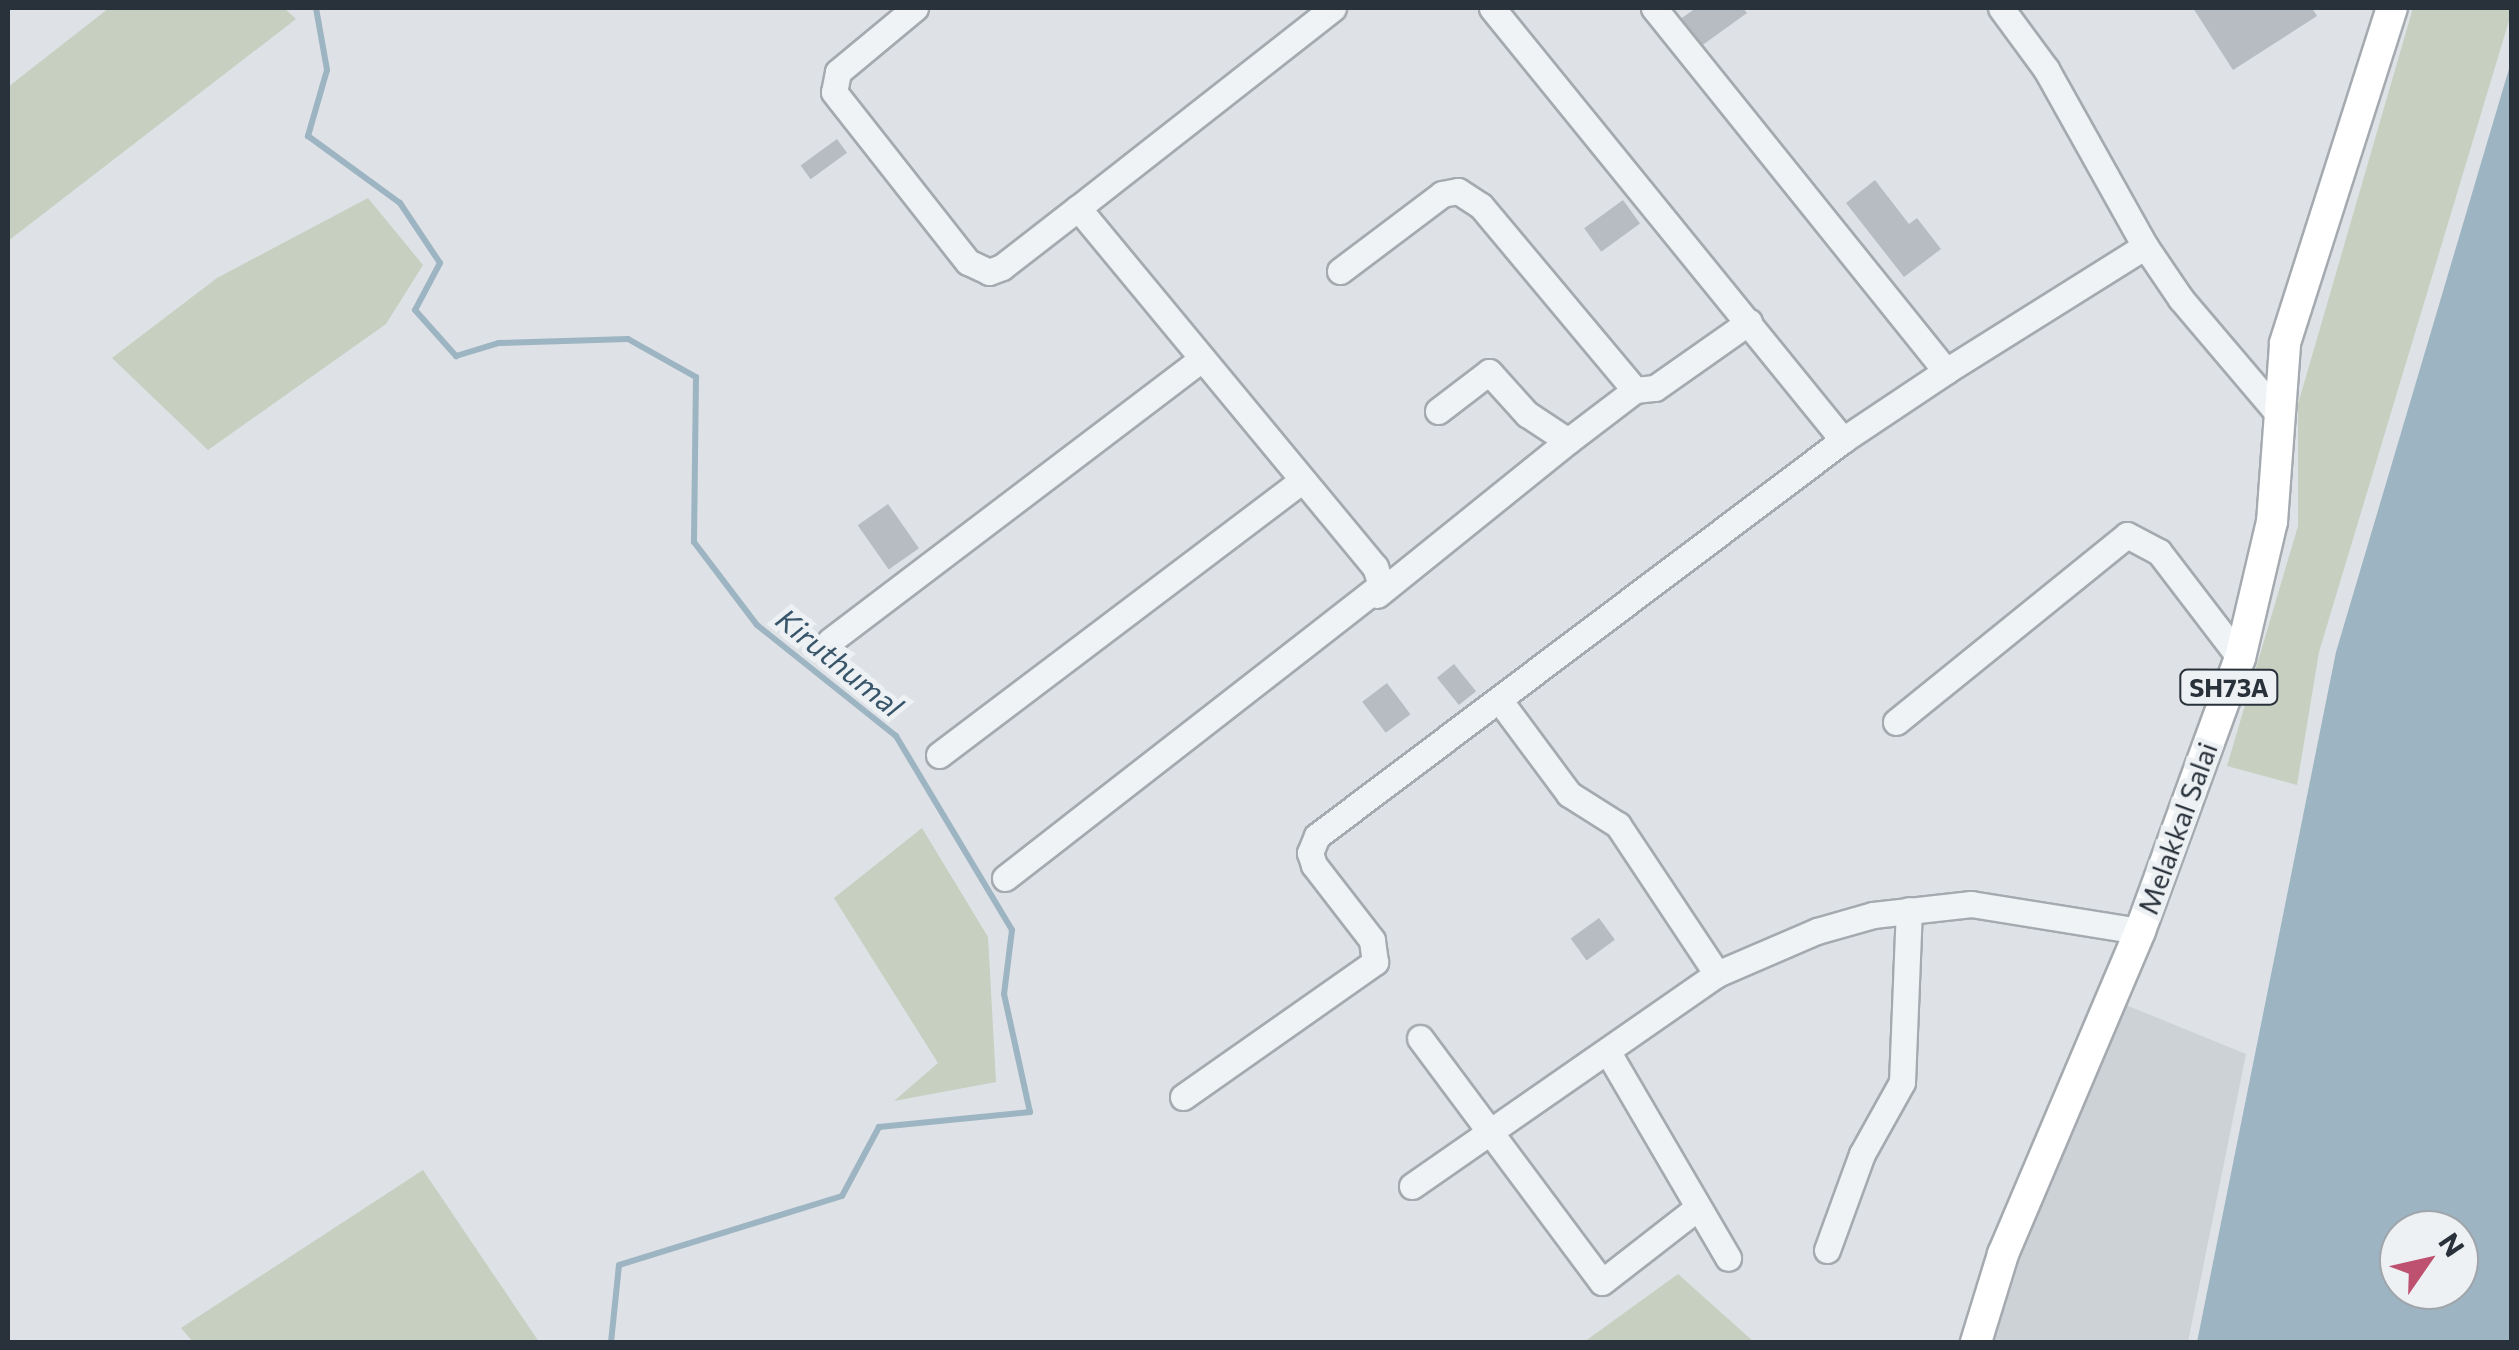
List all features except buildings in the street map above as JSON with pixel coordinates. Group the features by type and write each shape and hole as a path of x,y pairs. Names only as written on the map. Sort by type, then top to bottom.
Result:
{"main road":[{"name":"Melakkal Salai","path":"1976,1342 2003,1254 2140,931 2240,658 2272,522 2285,343 2392,8"}],"street":[{"path":"915,8 838,72 834,92 968,262 979,270 1002,267 1333,8"},
{"path":"1492,8 1842,440"},
{"path":"2001,8 2046,68 2146,246 2181,300 2277,412"},
{"path":"1667,12 1946,371"},
{"path":"1340,271 1442,194 1458,191 1482,206 1634,390"},
{"path":"1078,208 1375,567 1377,595"},
{"path":"1183,1097 1367,973 1375,962 1372,940 1314,865 1310,845 1842,440 2146,246"},
{"path":"1005,878 1377,595 1634,390 1654,388 1749,322"},
{"path":"830,641 1202,359"},
{"path":"1438,411 1490,372 1527,414 1568,441"},
{"path":"939,755 1302,481"},
{"path":"1896,722 2127,535 2159,552 2240,658"},
{"path":"1500,701 1569,794 1618,826 1717,974"},
{"path":"1412,1186 1608,1054 1717,974 1818,931 1908,910 1971,904 2140,931"},
{"path":"1826,1250 1862,1154 1902,1082 1908,910"},
{"path":"1420,1038 1602,1282 1698,1208"},
{"path":"1608,1054 1728,1258"}],"shaded area":[{"path":"2126,1005 2246,1054 2188,1342 1993,1342 2024,1247"}],"green space":[{"path":"109,8 284,8 296,19 8,241 8,87"},
{"path":"2413,8 2511,8 2511,14 2319,652 2297,785 2227,766 2298,526 2298,404"},
{"path":"368,198 423,265 386,324 208,450 112,358 217,278"},
{"path":"922,828 988,937 996,1082 894,1101 938,1063 834,898"},
{"path":"423,1170 539,1342 193,1342 181,1328"},
{"path":"1678,1274 1754,1342 1584,1342"}],"water":[{"path":"2511,62 2511,1342 2197,1342 2336,652"}],"waterway":[{"name":"Kiruthumal","path":"316,8 327,70 308,136 400,203 440,263 415,310 456,356 499,343 628,339 696,377 694,542 757,625 896,736 1012,930 1004,994 1030,1112 879,1127 842,1196 619,1265 611,1342"}]}
